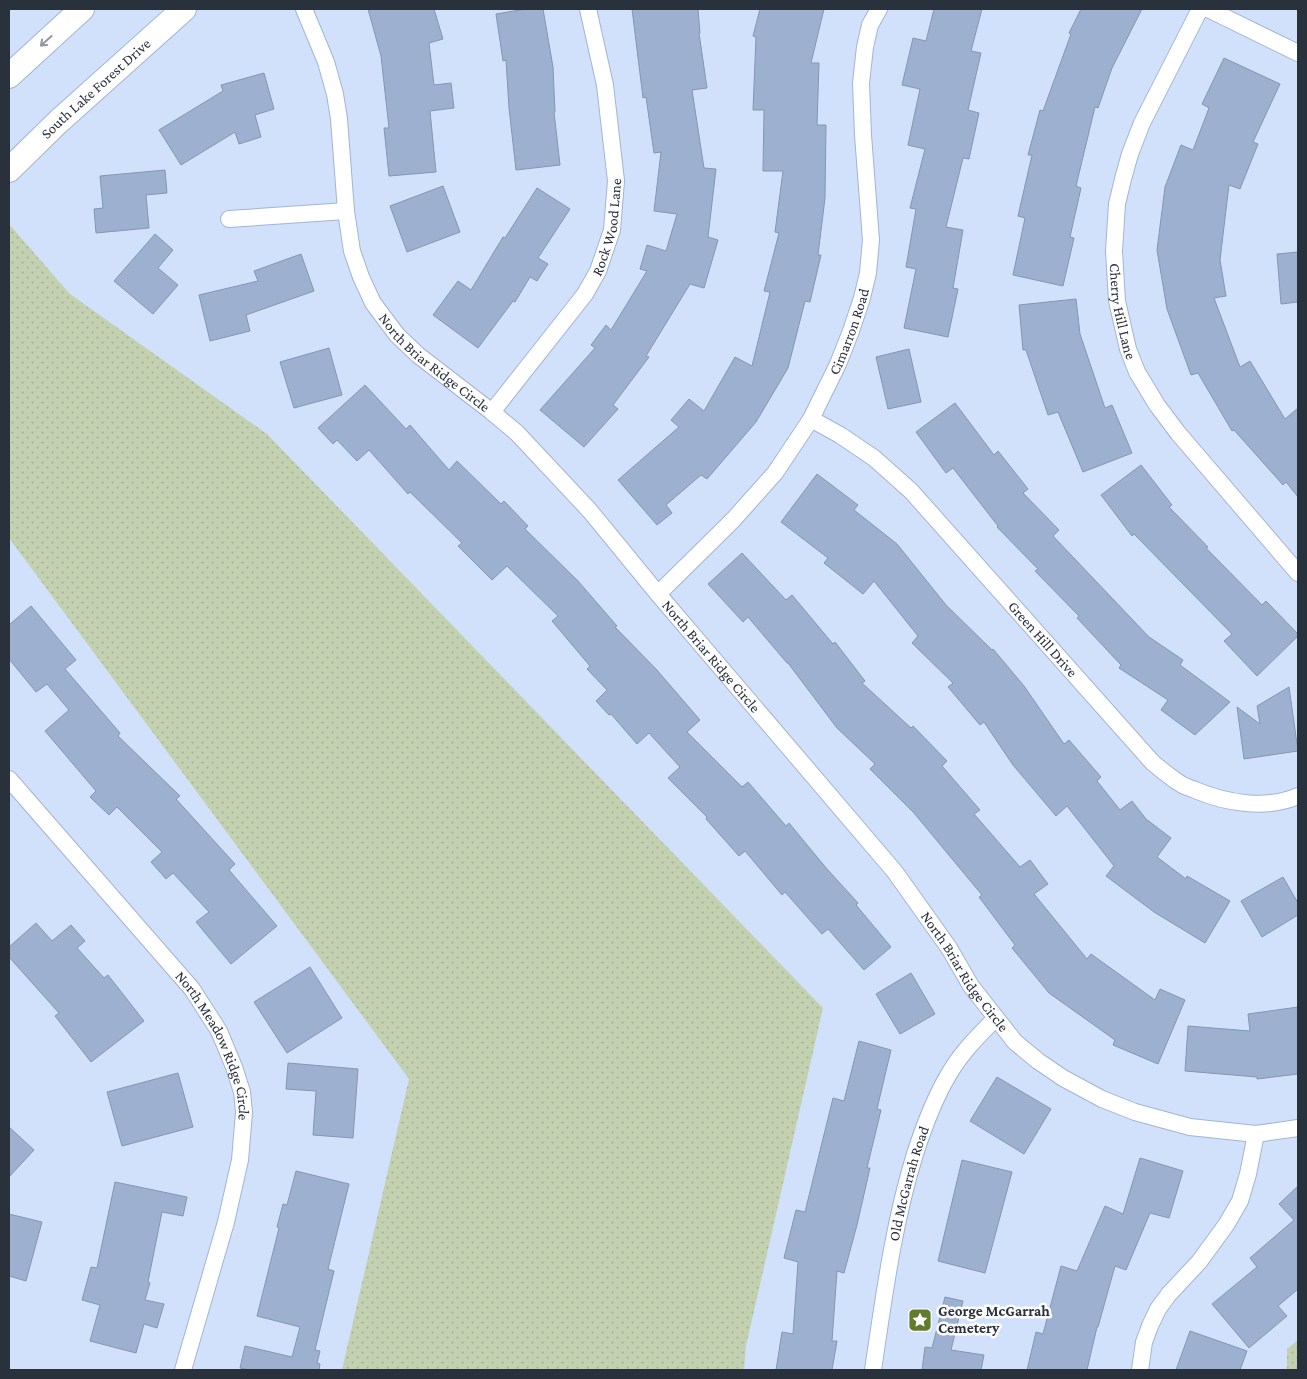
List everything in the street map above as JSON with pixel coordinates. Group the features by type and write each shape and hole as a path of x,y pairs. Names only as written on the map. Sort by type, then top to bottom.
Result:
{"main road":[{"path":"9,76 82,9"},
{"name":"South Lake Forest Drive","path":"11,164 184,9"}],"street":[{"name":"North Briar Ridge Circle","path":"304,9 326,62 335,94 339,119 346,211 352,251 360,277 373,303 397,335 418,355 517,433 590,511 894,872 949,948 971,986 995,1019 1015,1042 1063,1078 1135,1112 1190,1127 1256,1134 1298,1128"},
{"name":"Rock Wood Lane","path":"492,412 585,294 598,271 612,230 616,181 605,85 588,9"},
{"name":"Cimarron Road","path":"658,594 733,520 775,472 811,419 848,339 862,298 868,273 871,240 861,83 864,47 870,25 879,9"},
{"name":"Cherry Hill Lane","path":"1200,9 1142,123 1125,171 1117,204 1114,251 1117,301 1128,349 1137,372 1157,405 1178,433 1298,572"},
{"path":"1208,9 1298,52"},
{"path":"229,219 346,211"},
{"name":"Green Hill Drive","path":"811,419 840,435 874,458 911,491 1153,763 1182,785 1209,796 1229,801 1273,803 1298,796"},
{"name":"North Meadow Ridge Circle","path":"9,779 192,989 219,1031 242,1092 244,1112 240,1160 224,1232 183,1370"},
{"name":"Old McGarrah Road","path":"873,1370 890,1254 908,1176 920,1140 933,1104 949,1073 972,1042 995,1019"},
{"path":"1140,1370 1144,1342 1158,1308 1199,1262 1226,1225 1240,1201 1248,1174 1256,1134"}],"green space":[{"path":"9,224 70,294 267,434 823,1008 746,1346 744,1370 342,1370 409,1079 9,538"},
{"path":"1298,1340 1298,1370 1287,1370 1287,1349"}],"building":[{"path":"368,9 434,9 443,39 429,43 434,85 451,83 454,108 430,111 436,172 389,176 384,128 389,128 381,56"},
{"path":"526,9 543,9 553,67 554,112 560,165 516,170 506,60 503,61 496,14"},
{"path":"632,9 698,9 699,33 707,88 692,90 704,168 716,169 708,237 718,240 704,288 690,284 646,356 649,357 613,405 618,409 584,447 540,410 595,348 591,345 606,325 611,330 647,271 640,269 647,245 666,251 677,214 654,211 661,152 654,153 646,97 643,98"},
{"path":"760,9 824,9 811,63 819,63 817,125 826,125 825,198 818,255 821,255 810,302 805,301 788,368 756,422 707,479 701,475 666,505 672,513 657,525 618,480 679,427 671,420 689,399 704,411 735,357 752,366 770,292 764,291 779,233 775,232 783,171 763,171 764,110 753,110 756,37 753,36"},
{"path":"934,9 982,9 971,51 981,53 968,110 979,113 969,159 963,158 946,227 963,230 953,288 958,289 948,337 904,328 916,269 906,267 916,209 910,208 925,149 908,145 920,89 902,85 913,38 926,41"},
{"path":"1081,9 1142,9 1112,68 1098,108 1095,107 1076,186 1081,188 1070,237 1074,238 1063,286 1013,275 1025,218 1018,216 1032,155 1028,155 1040,110 1043,111 1071,34 1069,33"},
{"path":"1224,58 1280,84 1253,142 1258,144 1240,189 1229,185 1220,260 1226,296 1214,298 1240,367 1250,361 1285,419 1298,408 1298,497 1286,482 1283,485 1234,430 1232,431 1198,373 1191,375 1167,309 1157,250 1165,187 1181,145 1193,150 1209,108 1202,104"},
{"path":"264,73 274,109 255,115 261,137 239,144 235,132 181,165 159,130 223,91 221,85"},
{"path":"165,170 167,193 146,195 149,228 96,233 94,209 103,208 100,176"},
{"path":"443,186 460,232 407,252 390,206"},
{"path":"537,188 570,209 538,258 548,264 537,281 530,277 515,302 513,301 478,348 433,315 458,281 471,290 503,237 505,238"},
{"path":"155,234 173,250 158,268 178,285 153,314 114,281"},
{"path":"1298,252 1298,302 1281,304 1277,254"},
{"path":"301,254 314,291 246,315 250,331 210,341 199,295 258,281 254,271"},
{"path":"1076,299 1080,334 1105,408 1112,405 1132,453 1083,472 1058,412 1048,415 1026,350 1023,350 1019,305"},
{"path":"329,348 342,395 294,408 280,362"},
{"path":"909,349 921,402 888,409 876,357"},
{"path":"365,385 406,429 410,425 449,470 457,461 501,504 504,501 528,526 525,529 578,581 617,626 615,627 656,669 700,720 687,732 742,787 748,782 786,826 789,823 858,903 856,905 891,947 864,970 828,929 822,934 785,892 782,895 745,851 739,856 706,819 707,817 668,778 680,767 649,733 637,744 611,714 609,715 596,701 607,690 587,669 590,666 552,621 558,616 507,566 492,580 458,546 462,543 410,492 408,494 369,450 357,461 337,440 333,444 318,428"},
{"path":"955,403 994,455 998,451 1028,489 1023,493 1059,530 1053,536 1149,637 1183,660 1180,665 1230,702 1195,735 1161,710 1168,700 1119,668 1121,665 1077,618 1079,616 1035,571 1038,569 997,527 953,468 946,473 916,432"},
{"path":"1141,465 1172,505 1169,507 1208,547 1206,548 1262,605 1266,601 1298,634 1257,676 1224,641 1232,634 1134,534 1132,536 1101,495"},
{"path":"817,474 858,505 854,510 897,544 946,605 993,649 1024,686 1064,744 1069,740 1101,777 1097,781 1120,810 1132,801 1146,819 1171,838 1157,857 1186,879 1187,876 1230,901 1205,943 1154,912 1106,876 1114,866 1067,806 1056,816 1013,765 984,722 980,725 948,687 953,683 912,643 918,636 874,581 863,594 824,563 828,558 781,522"},
{"path":"742,553 786,600 792,595 833,644 835,642 865,681 862,683 911,728 913,726 947,761 942,766 980,810 974,814 1020,867 1030,860 1048,884 1034,894 1087,959 1091,954 1155,1000 1160,989 1185,1000 1158,1064 1113,1045 1115,1040 1049,993 1012,948 1015,945 979,897 982,895 914,813 870,769 875,764 837,728 788,663 748,617 743,622 708,584"},
{"path":"31,606 76,660 65,669 120,733 118,736 180,796 176,799 235,864 229,870 277,926 231,964 196,922 209,912 173,873 166,879 151,862 162,852 117,807 109,815 90,797 96,791 45,731 69,710 47,684 36,692 9,659 9,625"},
{"path":"1289,687 1298,751 1244,759 1237,707 1260,724 1257,706"},
{"path":"1283,877 1298,903 1298,915 1262,937 1241,901"},
{"path":"36,923 52,941 71,925 85,941 77,948 104,978 108,975 144,1021 91,1062 55,1016 59,1013 9,957 9,947"},
{"path":"310,967 342,1018 287,1053 254,1002"},
{"path":"911,973 935,1014 900,1034 876,994"},
{"path":"1298,1007 1298,1074 1257,1079 1257,1077 1185,1071 1188,1026 1250,1031 1248,1014"},
{"path":"859,1041 891,1050 877,1109 881,1110 867,1168 870,1168 857,1225 844,1273 837,1271 832,1341 837,1341 832,1370 776,1370 782,1332 793,1334 798,1262 784,1258 796,1210 805,1212 833,1098 844,1101"},
{"path":"288,1063 358,1069 353,1138 313,1135 316,1091 286,1089"},
{"path":"178,1073 193,1127 122,1146 107,1092"},
{"path":"997,1077 1051,1109 1024,1154 970,1121"},
{"path":"9,1127 34,1150 9,1177"},
{"path":"1140,1158 1183,1171 1169,1218 1150,1213 1126,1270 1115,1266 1097,1327 1087,1370 1027,1370 1036,1332 1043,1334 1061,1266 1077,1271 1105,1206 1123,1214"},
{"path":"962,1160 1012,1172 985,1273 938,1261"},
{"path":"296,1171 349,1184 328,1269 334,1271 315,1350 320,1351 317,1363 320,1364 319,1370 250,1370 240,1368 245,1346 292,1357 300,1327 257,1316 279,1228 277,1227 283,1204 287,1205"},
{"path":"115,1182 187,1197 183,1216 162,1212 148,1282 150,1283 145,1300 164,1304 157,1328 144,1324 136,1353 90,1341 100,1305 82,1300 91,1267 97,1268"},
{"path":"1298,1186 1298,1289 1278,1306 1287,1316 1249,1348 1212,1304 1257,1267 1250,1258 1294,1220 1279,1204"},
{"path":"9,1214 42,1222 26,1281 9,1276"},
{"path":"945,1297 963,1301 951,1350 984,1355 981,1370 922,1370 925,1347 932,1348"},
{"path":"1190,1331 1247,1351 1240,1370 1176,1370"}],"place":[{"name":"George McGarrah Cemetery","path":"920,1320"}]}
